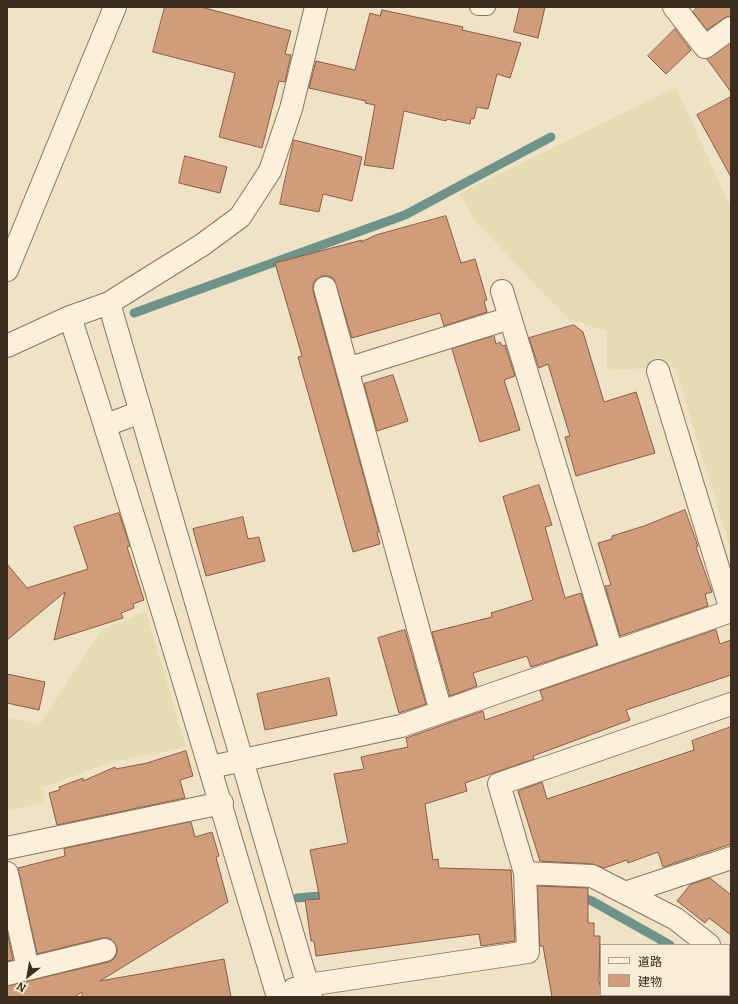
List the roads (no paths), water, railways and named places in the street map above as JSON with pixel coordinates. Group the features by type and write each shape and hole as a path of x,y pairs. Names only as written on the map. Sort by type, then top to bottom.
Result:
{"street":[{"path":"7,270 116,7"},
{"path":"7,346 70,317 109,303 202,245 240,217 270,171 291,109 316,7"},
{"path":"674,7 705,47 731,28"},
{"path":"324,288 441,712"},
{"path":"502,291 612,652"},
{"path":"109,303 310,991"},
{"path":"70,317 106,425 222,802 278,996 528,952 525,873 498,784 731,704"},
{"path":"347,369 510,318"},
{"path":"211,767 401,726 731,611 658,371"},
{"path":"106,425 141,412"},
{"path":"7,848 222,802"},
{"path":"625,893 731,858"},
{"path":"7,873 17,972 105,950"},
{"path":"525,873 592,876 676,919 707,944"}],"lane":[{"path":"478,7 487,7"}],"waterway":[{"path":"134,313 405,215 551,137"},
{"path":"297,898 331,895"},
{"path":"578,896 592,901 668,944"}]}
